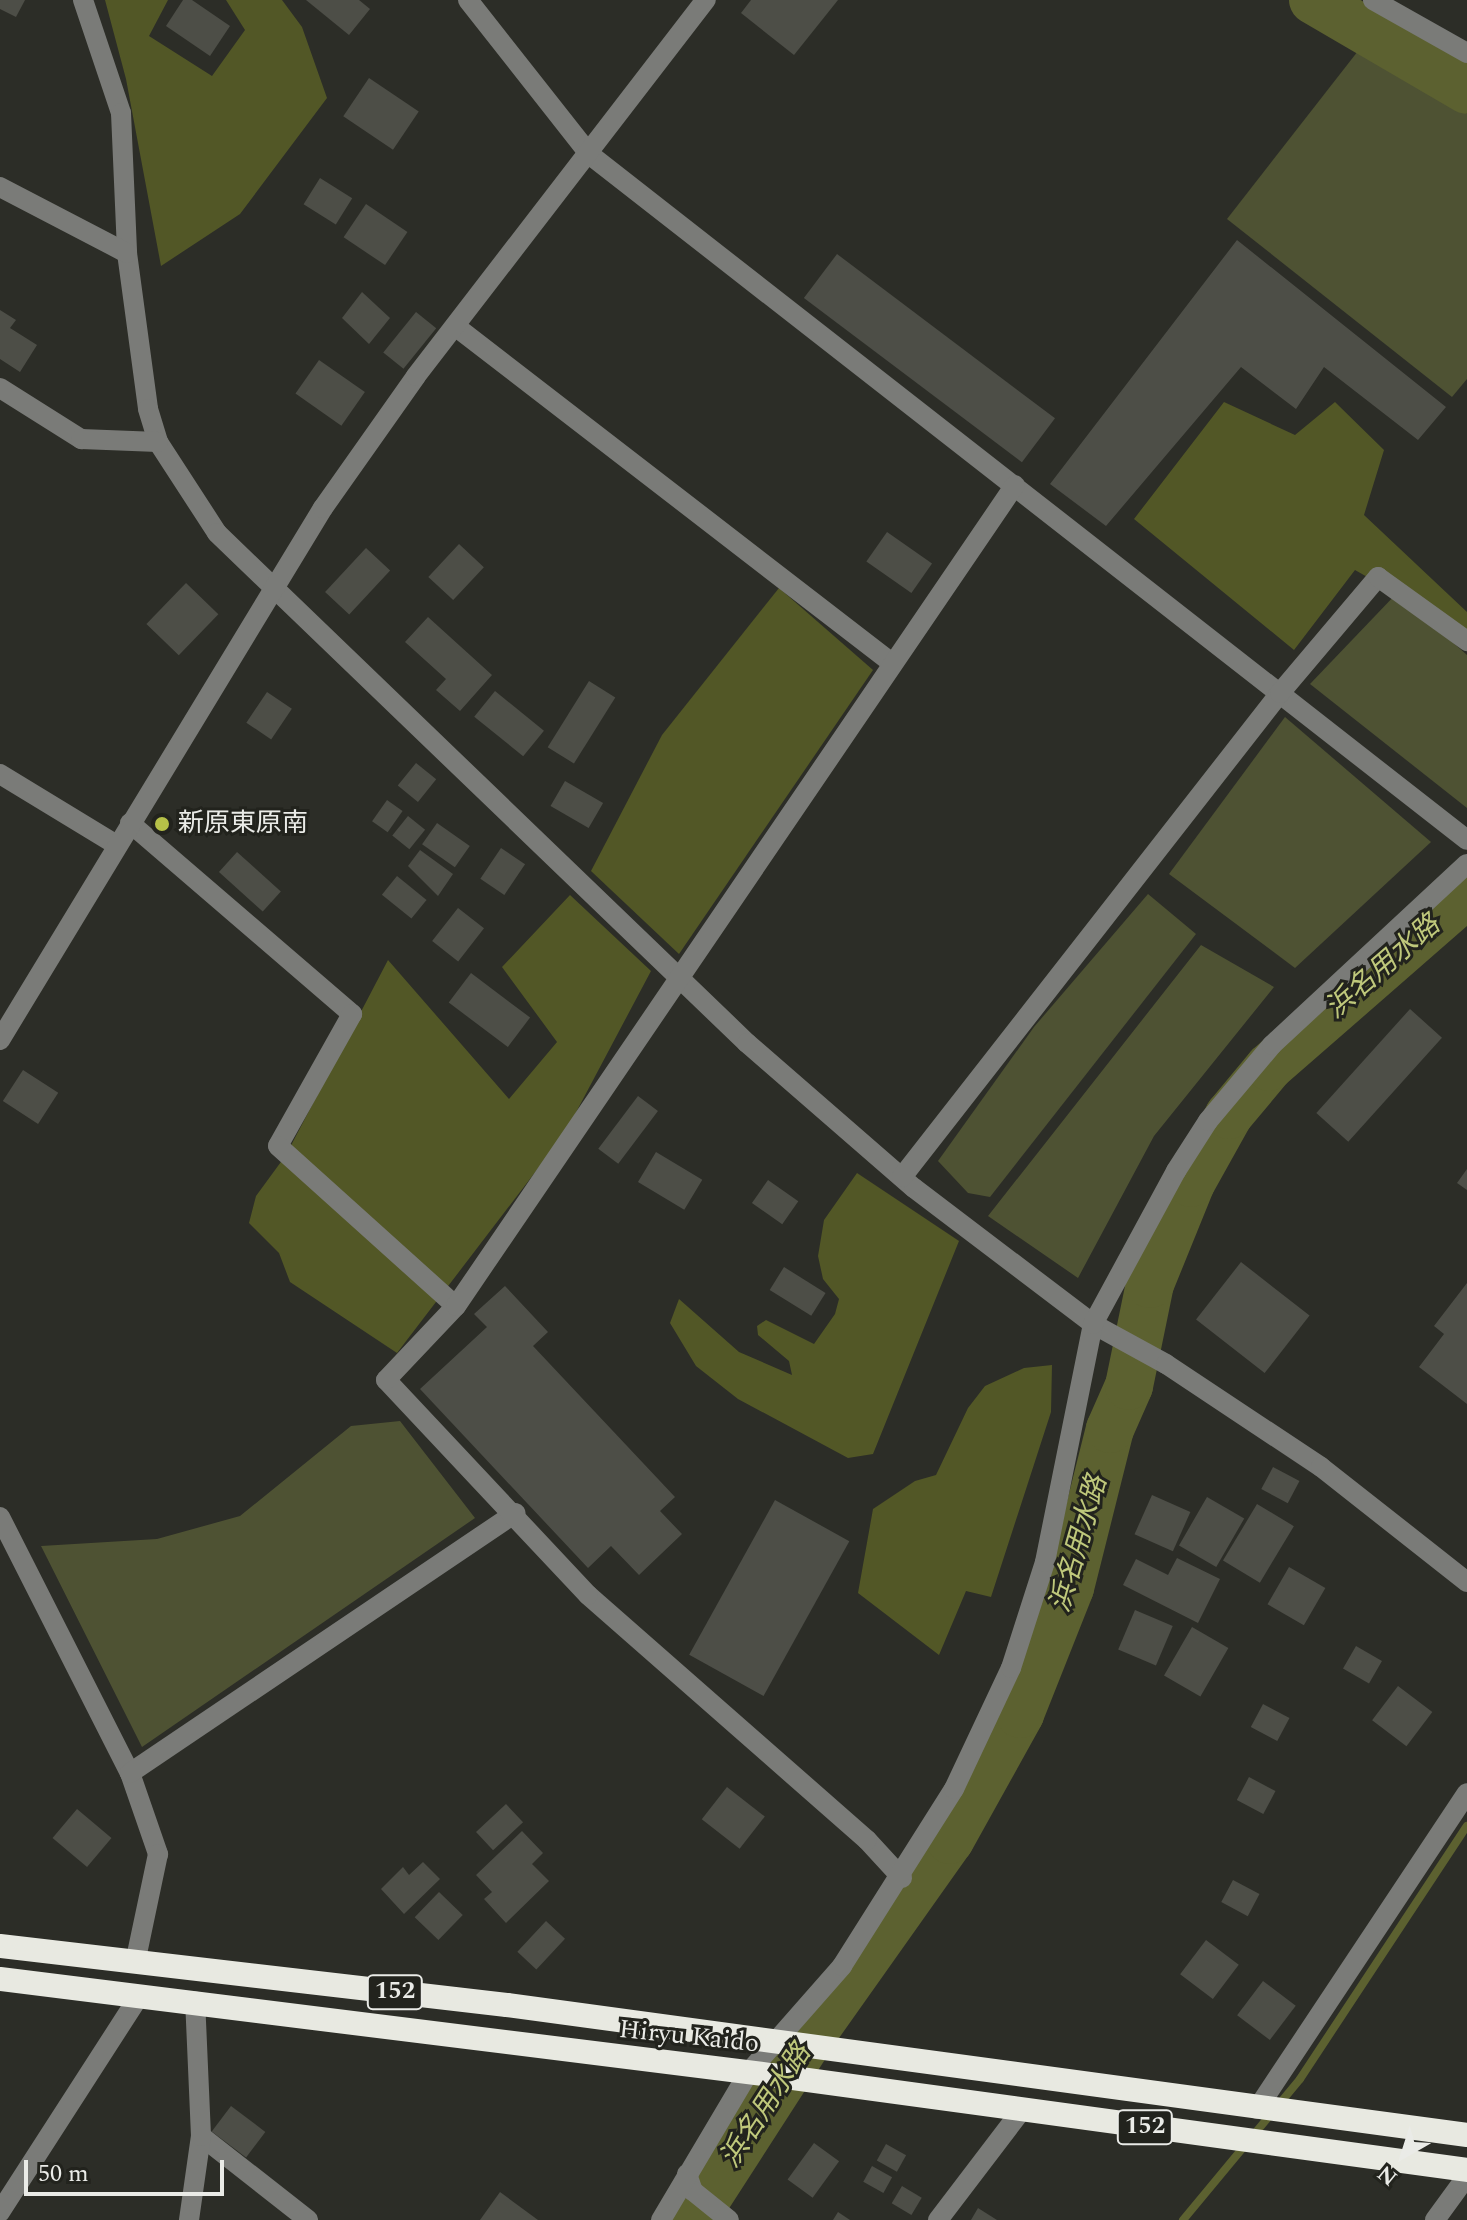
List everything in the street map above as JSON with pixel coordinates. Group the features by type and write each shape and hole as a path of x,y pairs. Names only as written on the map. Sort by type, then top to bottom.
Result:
{"highway":[{"name":"Hiryu Kaido","path":"0,1946 781,2042 1257,2109 1467,2135"},
{"name":"Hiryu Kaido","path":"0,1979 760,2074 1467,2173"}],"street":[{"path":"83,0 121,113 127,253 138,355 158,442 217,533 676,976 902,1177 1093,1324 1166,1364 1321,1467 1467,1582"},
{"path":"468,0 589,154 1467,840"},
{"path":"0,1040 323,508 455,326 706,0"},
{"path":"1373,0 1467,53"},
{"path":"0,187 127,253"},
{"path":"455,326 892,663"},
{"path":"0,388 81,439 158,442"},
{"path":"902,1878 867,1840 588,1595 515,1513 386,1380 456,1306 676,976 1015,485"},
{"path":"902,1177 1280,693 1378,577 1467,641"},
{"path":"0,774 117,845"},
{"path":"130,823 352,1014 278,1146 456,1306"},
{"path":"661,2220 690,2183 781,2042 842,1966 902,1878 954,1789 1011,1668 1045,1562 1093,1324 1208,1121 1272,1045 1467,864"},
{"path":"130,1773 515,1513"},
{"path":"0,1517 130,1773 158,1854 135,1963"},
{"path":"1257,2109 1467,1793"},
{"path":"0,2212 139,1996"},
{"path":"189,2220 201,2136 195,2001"},
{"path":"938,2220 1021,2111"},
{"path":"201,2136 308,2220"},
{"path":"1435,2220 1467,2173"},
{"path":"690,2183 726,2217"}],"green space":[{"path":"105,0 168,0 149,36 212,76 245,30 226,0 282,0 302,27 327,98 240,214 161,266 126,79"},
{"path":"1358,51 1467,114 1467,379 1452,397 1227,219"},
{"path":"1224,402 1295,435 1335,402 1384,450 1364,515 1467,612 1467,634 1355,570 1294,650 1134,519"},
{"path":"779,588 873,670 679,954 591,871 662,735"},
{"path":"1397,593 1467,655 1467,808 1310,684"},
{"path":"1285,717 1431,842 1295,968 1169,874"},
{"path":"1148,894 1196,934 990,1197 968,1193 938,1161 1034,1027"},
{"path":"570,895 651,971 565,1133 397,1353 290,1282 279,1253 249,1223 256,1196 286,1155 388,960 509,1099 557,1042 502,967"},
{"path":"1201,945 1274,987 1154,1136 1078,1278 988,1216"},
{"path":"857,1173 959,1241 873,1454 848,1458 738,1399 696,1366 670,1323 679,1299 739,1352 792,1375 789,1361 758,1335 757,1326 766,1320 814,1344 835,1314 839,1299 823,1279 818,1256 824,1220"},
{"path":"1052,1365 1051,1412 991,1597 966,1591 939,1655 858,1593 873,1509 915,1481 936,1475 968,1408 985,1386 1024,1368"},
{"path":"400,1421 475,1518 142,1747 41,1546 157,1539 240,1516 351,1426"}],"building":[{"path":"0,0 25,0 16,17 0,9"},
{"path":"183,0 192,0 230,26 210,56 166,26"},
{"path":"306,0 359,0 370,9 349,35"},
{"path":"751,0 838,0 794,55 741,13"},
{"path":"369,78 419,112 393,150 343,116"},
{"path":"320,178 352,198 336,224 304,204"},
{"path":"366,204 407,232 385,265 344,237"},
{"path":"1237,240 1446,407 1418,440 1324,367 1296,409 1241,367 1106,526 1050,484"},
{"path":"837,254 1055,418 1022,462 804,298"},
{"path":"362,292 390,318 369,344 342,318"},
{"path":"0,310 16,320 10,328 37,345 20,372 0,359"},
{"path":"416,312 436,328 403,369 383,352"},
{"path":"319,360 365,392 341,426 295,394"},
{"path":"887,532 932,564 911,593 866,561"},
{"path":"459,544 484,567 453,600 428,577"},
{"path":"366,548 390,571 349,614 325,592"},
{"path":"186,583 218,614 179,655 146,624"},
{"path":"428,617 492,675 460,711 436,690 446,679 405,642"},
{"path":"589,681 615,697 574,764 548,747"},
{"path":"495,691 544,731 523,756 474,717"},
{"path":"267,692 292,709 271,739 246,723"},
{"path":"416,763 436,779 418,802 398,786"},
{"path":"565,781 603,803 589,828 550,806"},
{"path":"387,800 403,811 388,832 372,821"},
{"path":"408,816 425,830 409,849 392,835"},
{"path":"437,823 470,846 455,867 422,844"},
{"path":"501,848 525,864 504,895 480,879"},
{"path":"420,850 453,874 438,896 408,866"},
{"path":"237,852 281,891 263,912 219,872"},
{"path":"397,876 427,900 411,919 382,895"},
{"path":"458,908 484,928 458,961 432,941"},
{"path":"471,973 530,1018 508,1047 449,1003"},
{"path":"1410,1009 1442,1038 1348,1142 1316,1113"},
{"path":"23,1070 58,1093 38,1124 3,1101"},
{"path":"638,1096 658,1111 618,1164 598,1149"},
{"path":"656,1152 702,1180 684,1210 638,1182"},
{"path":"1467,1169 1467,1190 1457,1183"},
{"path":"768,1180 798,1201 782,1224 752,1203"},
{"path":"1241,1262 1310,1316 1265,1373 1196,1320"},
{"path":"784,1267 826,1293 811,1316 770,1290"},
{"path":"1467,1283 1467,1404 1419,1367 1444,1334 1434,1326"},
{"path":"505,1286 548,1332 533,1346 675,1497 660,1511 682,1534 639,1575 611,1546 588,1568 420,1389 487,1327 474,1314"},
{"path":"1273,1467 1299,1481 1288,1503 1261,1489"},
{"path":"1152,1495 1190,1512 1173,1551 1135,1534"},
{"path":"1207,1497 1244,1518 1216,1567 1179,1545"},
{"path":"775,1500 849,1541 764,1696 689,1655"},
{"path":"1257,1504 1294,1526 1260,1583 1223,1561"},
{"path":"1177,1558 1220,1579 1198,1623 1123,1585 1136,1559 1168,1575"},
{"path":"1289,1567 1325,1588 1304,1625 1268,1604"},
{"path":"1135,1610 1173,1626 1156,1666 1118,1650"},
{"path":"1192,1627 1228,1648 1200,1696 1164,1675"},
{"path":"1356,1646 1382,1661 1369,1684 1343,1669"},
{"path":"1398,1686 1432,1712 1406,1746 1372,1720"},
{"path":"1263,1704 1289,1718 1277,1741 1251,1727"},
{"path":"1249,1777 1275,1791 1263,1814 1237,1800"},
{"path":"727,1787 765,1817 740,1849 702,1819"},
{"path":"506,1804 523,1822 493,1850 476,1832"},
{"path":"77,1809 111,1838 87,1867 53,1838"},
{"path":"522,1831 543,1853 532,1864 549,1881 506,1923 484,1899 492,1892 476,1875"},
{"path":"423,1862 440,1879 404,1914 381,1889 403,1867 409,1875"},
{"path":"1233,1880 1259,1894 1248,1916 1221,1902"},
{"path":"439,1892 463,1915 438,1940 415,1917"},
{"path":"546,1921 565,1939 536,1969 517,1952"},
{"path":"1206,1940 1239,1965 1213,1999 1180,1974"},
{"path":"1263,1981 1296,2006 1270,2040 1237,2015"},
{"path":"231,2106 265,2132 246,2157 212,2132"},
{"path":"814,2143 839,2161 813,2198 788,2179"},
{"path":"886,2144 906,2155 897,2172 877,2161"},
{"path":"872,2166 892,2177 883,2193 863,2182"},
{"path":"902,2186 922,2198 911,2215 892,2203"},
{"path":"500,2192 538,2220 480,2220"},
{"path":"978,2208 997,2220 971,2220"},
{"path":"838,2212 850,2220 833,2220"}],"waterway":[{"path":"1313,0 1467,90"},
{"name":"浜名用水路","path":"693,2220 816,2029 950,1840 1020,1714 1070,1588 1110,1429 1129,1386 1150,1284 1191,1183 1229,1115 1269,1067 1467,894"},
{"path":"1183,2220 1300,2079 1467,1826"}],"place":[{"name":"新原東原南","path":"162,824"}]}
